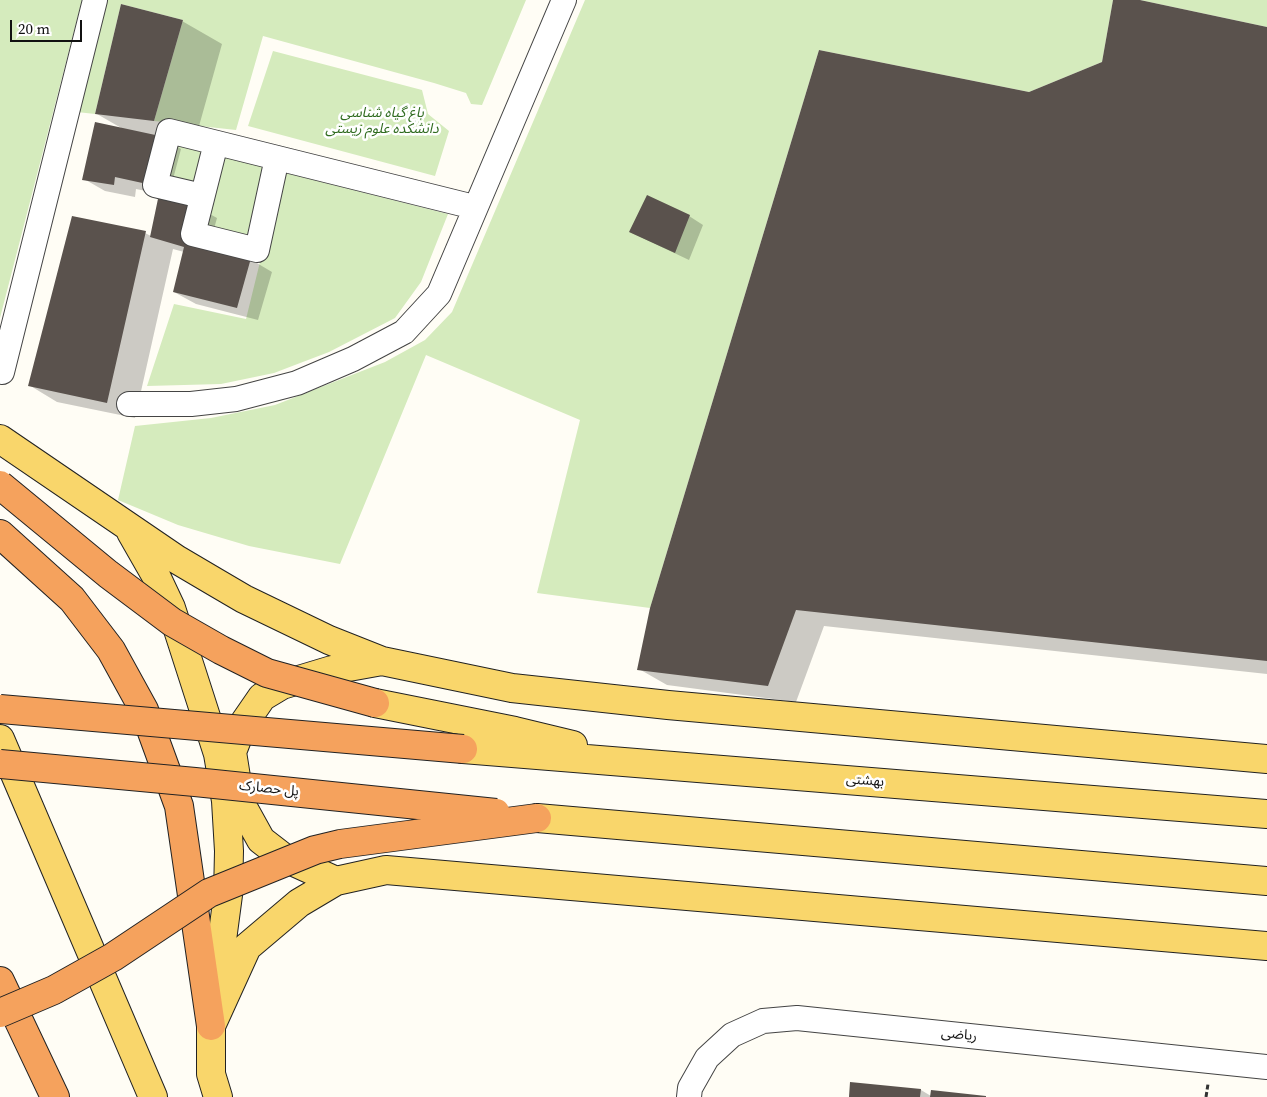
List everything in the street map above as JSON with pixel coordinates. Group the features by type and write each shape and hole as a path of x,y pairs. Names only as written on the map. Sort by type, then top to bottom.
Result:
{"highway":[{"path":"0,485 108,574 172,622 267,673 375,703"},
{"path":"0,534 72,599 111,650 144,710 179,806 211,1026"},
{"path":"0,708 463,749"},
{"name":"پل حصارک","path":"0,764 195,782 537,818"},
{"path":"0,1013 54,990 104,962 209,893 315,850 340,844 537,818"},
{"path":"0,981 55,1097"}],"main road":[{"path":"0,439 176,558 244,598 329,640 382,661 522,690 687,707 1267,759"},
{"path":"128,526 155,574 171,608 218,754 226,801 229,851 228,895 211,1026 211,1074 218,1097"},
{"path":"336,881 283,857 262,840 240,802 232,752 242,726 262,696 282,685 332,670 382,661"},
{"path":"375,703 515,730 655,764"},
{"path":"0,739 153,1097"},
{"name":"بهشتى","path":"463,749 1267,814"},
{"path":"537,818 1267,882"},
{"path":"211,1026 247,947 299,903 336,881 386,870 1267,946"}],"street":[{"path":"2,372 95,0"},
{"path":"129,404 190,404 236,399 297,383 353,360 404,332 439,294 460,247 474,207 564,0"},
{"path":"202,196 155,185 169,131 474,207"},
{"path":"216,143 193,234 257,250 277,158"},
{"name":"ریاضی","path":"689,1097 690,1088 707,1058 732,1035 763,1021 797,1018 1267,1067"}],"green space":[{"path":"0,0 82,0 0,318"},
{"path":"107,0 526,0 482,105 471,104 466,93 263,36 236,130 154,121 183,20 121,4 95,114 77,112"},
{"path":"585,0 1113,0 1102,62 1029,92 819,50 650,608 537,593 580,420 426,355 340,564 249,546 178,525 118,500 135,426 211,418 275,405 385,362 425,340 452,312"},
{"path":"1140,0 1267,0 1267,27"},
{"name":"باغ گیاه شناسی دانشکده علوم زیستی","path":"273,51 422,90 428,114 449,131 435,176 248,126"},
{"path":"172,139 205,149 194,187 163,176"},
{"path":"220,153 268,166 252,238 200,225"},
{"path":"282,172 448,214 421,282 395,318 329,352 274,373 221,384 147,386 174,304 246,319"}],"building":[{"path":"1113,0 1140,0 1267,27 1267,661 796,610 768,686 637,670 650,608 819,50 1029,92 1102,62"},
{"path":"121,4 183,20 154,121 95,114"},
{"path":"95,122 160,136 147,184 115,177 114,185 82,180"},
{"path":"159,194 196,205 186,239 251,258 237,308 173,292 184,247 150,237"},
{"path":"647,195 690,215 675,253 629,232"},
{"path":"72,216 146,231 107,403 28,386"},
{"path":"850,1082 921,1089 920,1097 849,1097"},
{"path":"931,1090 986,1096 986,1097 930,1097"}]}
